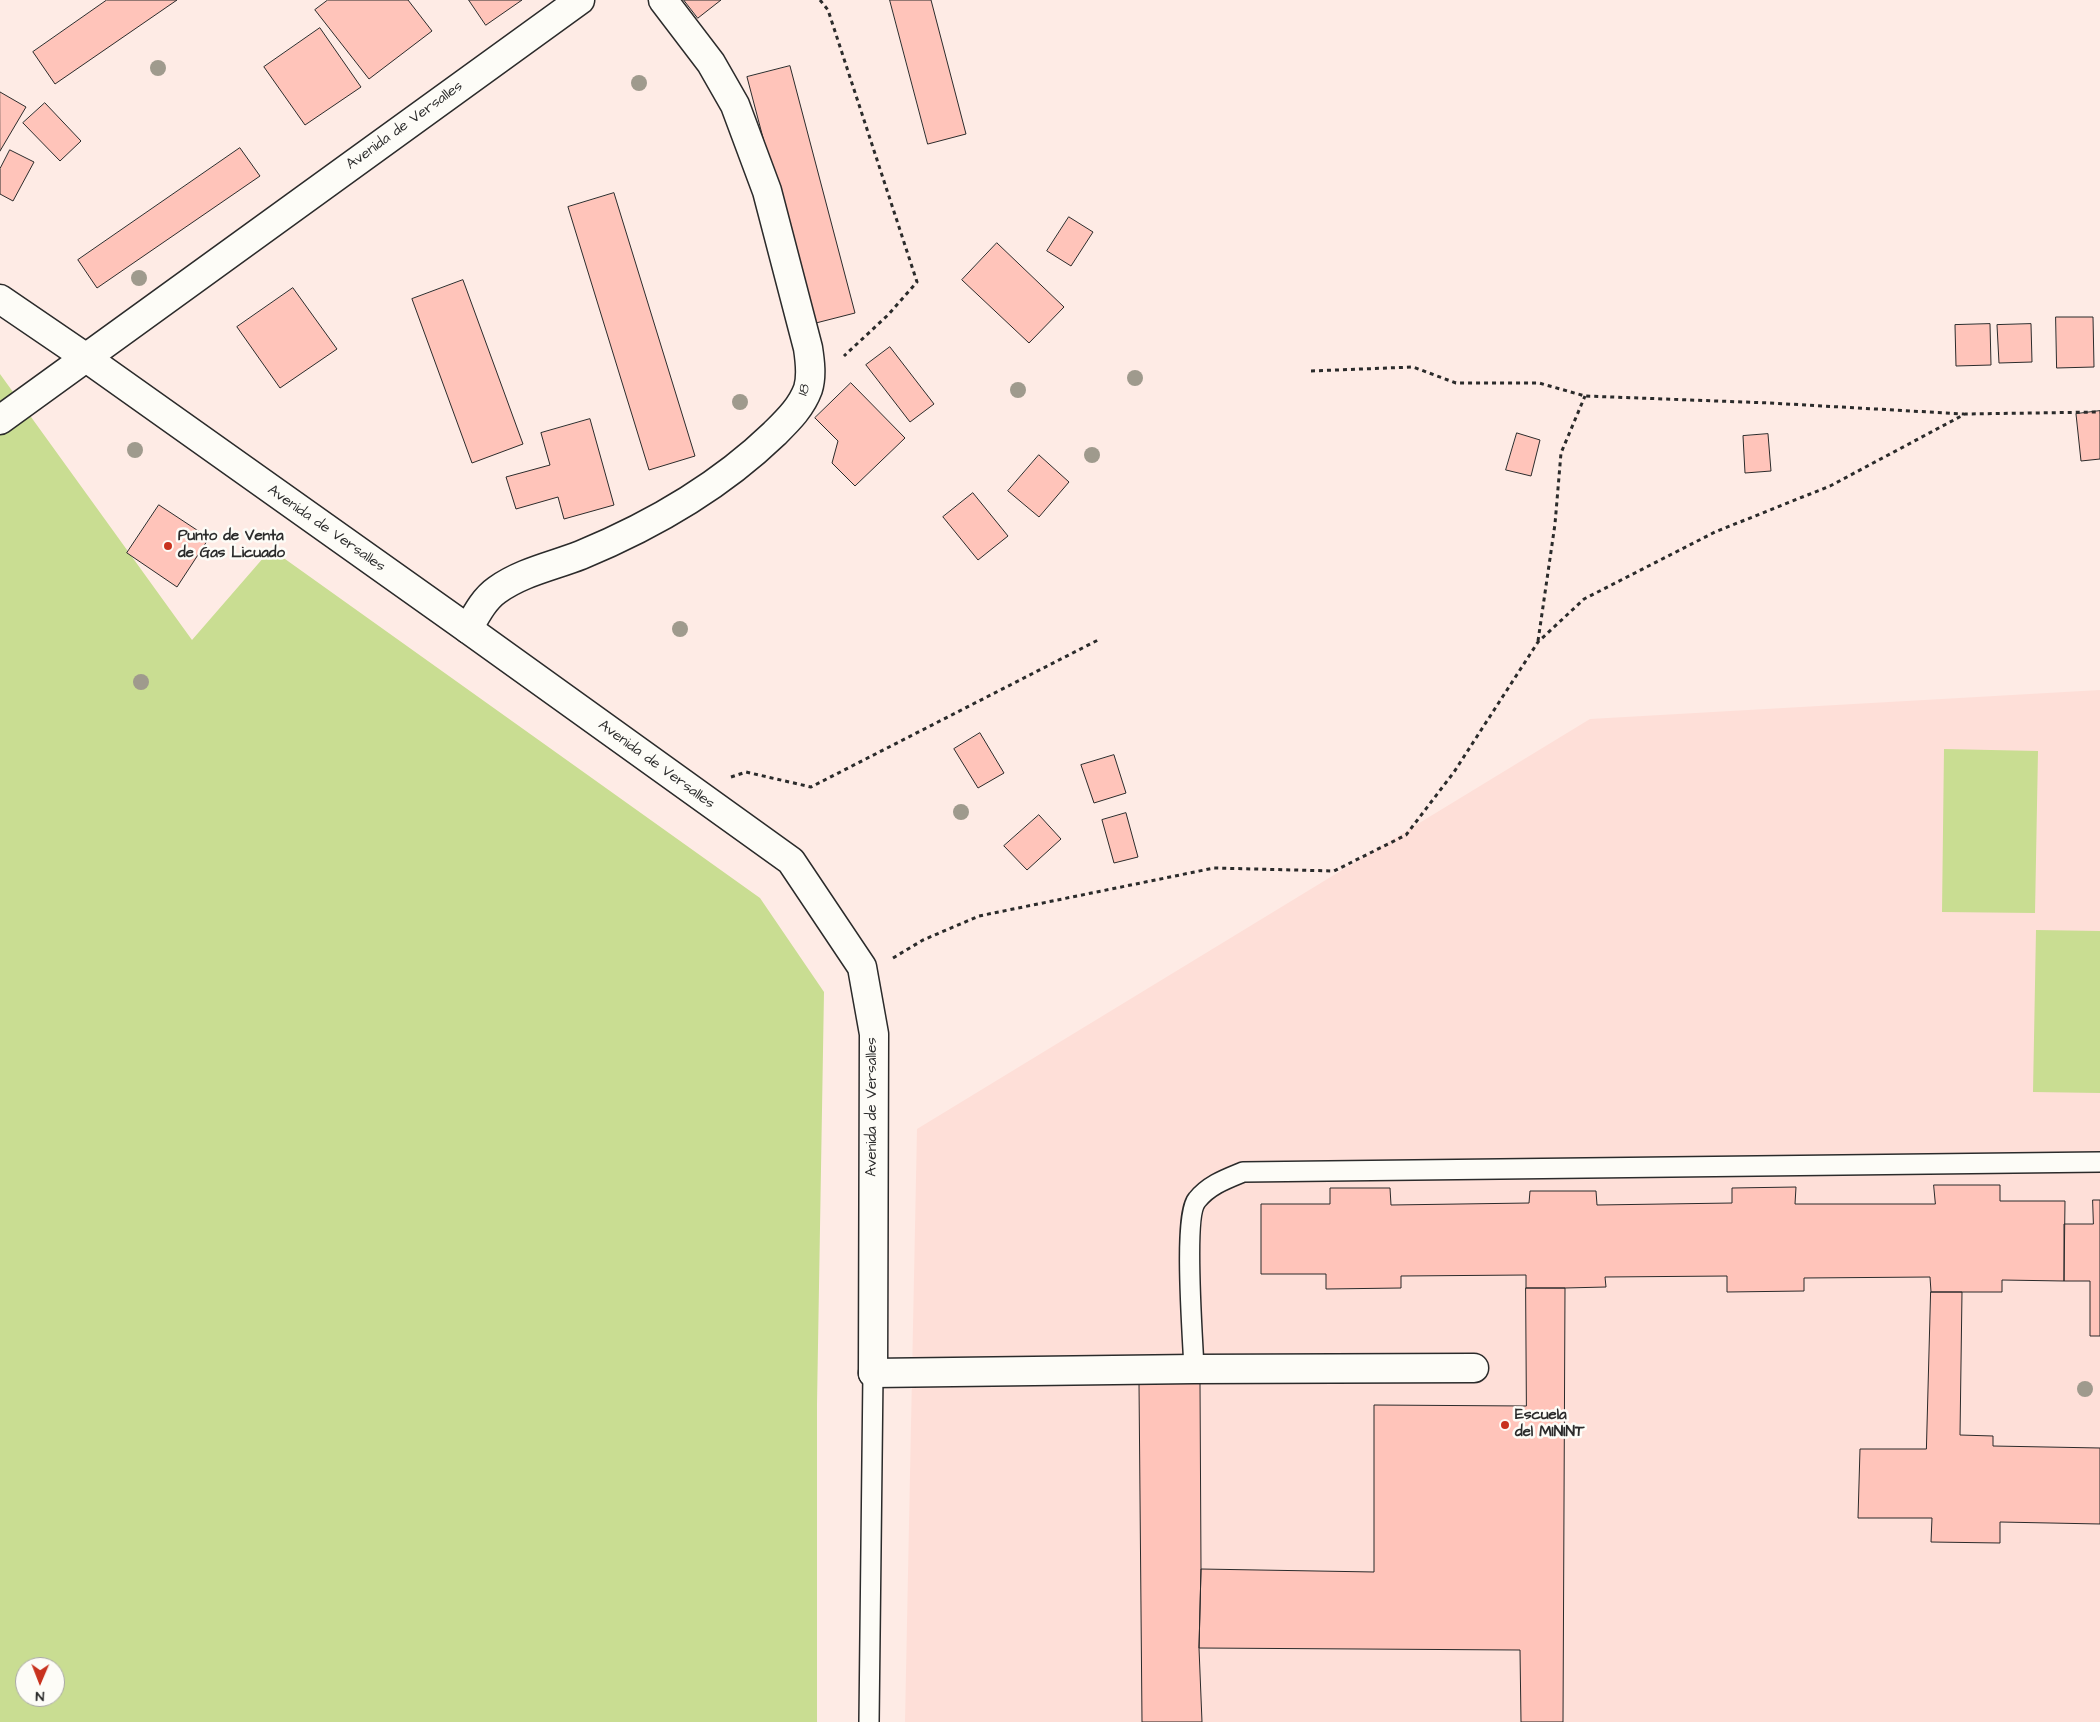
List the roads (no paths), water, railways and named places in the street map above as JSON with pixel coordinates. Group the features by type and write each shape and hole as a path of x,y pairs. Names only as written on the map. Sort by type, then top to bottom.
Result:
{"street":[{"name":"Avenida de Versalles","path":"85,357 580,0"},
{"name":"18","path":"468,629 486,600 496,590 511,581 613,541 675,508 714,484 755,452 788,420 799,407 808,388 811,367 808,348 767,191 754,150 735,105 711,63 663,0"},
{"name":"Avenida de Versalles","path":"0,299 85,357 468,629 790,861 862,967 874,1034 873,1373"},
{"path":"0,420 85,357"},
{"path":"873,1373 1474,1368"}],"lane":[{"path":"1194,1369 1189,1239 1195,1201 1213,1184 1243,1172 2100,1162"},
{"path":"869,1722 873,1373"}],"place":[{"name":"Punto de Venta de Gas Licuado","path":"168,546"},
{"name":"Escuela del MININT","path":"1505,1425"}]}
